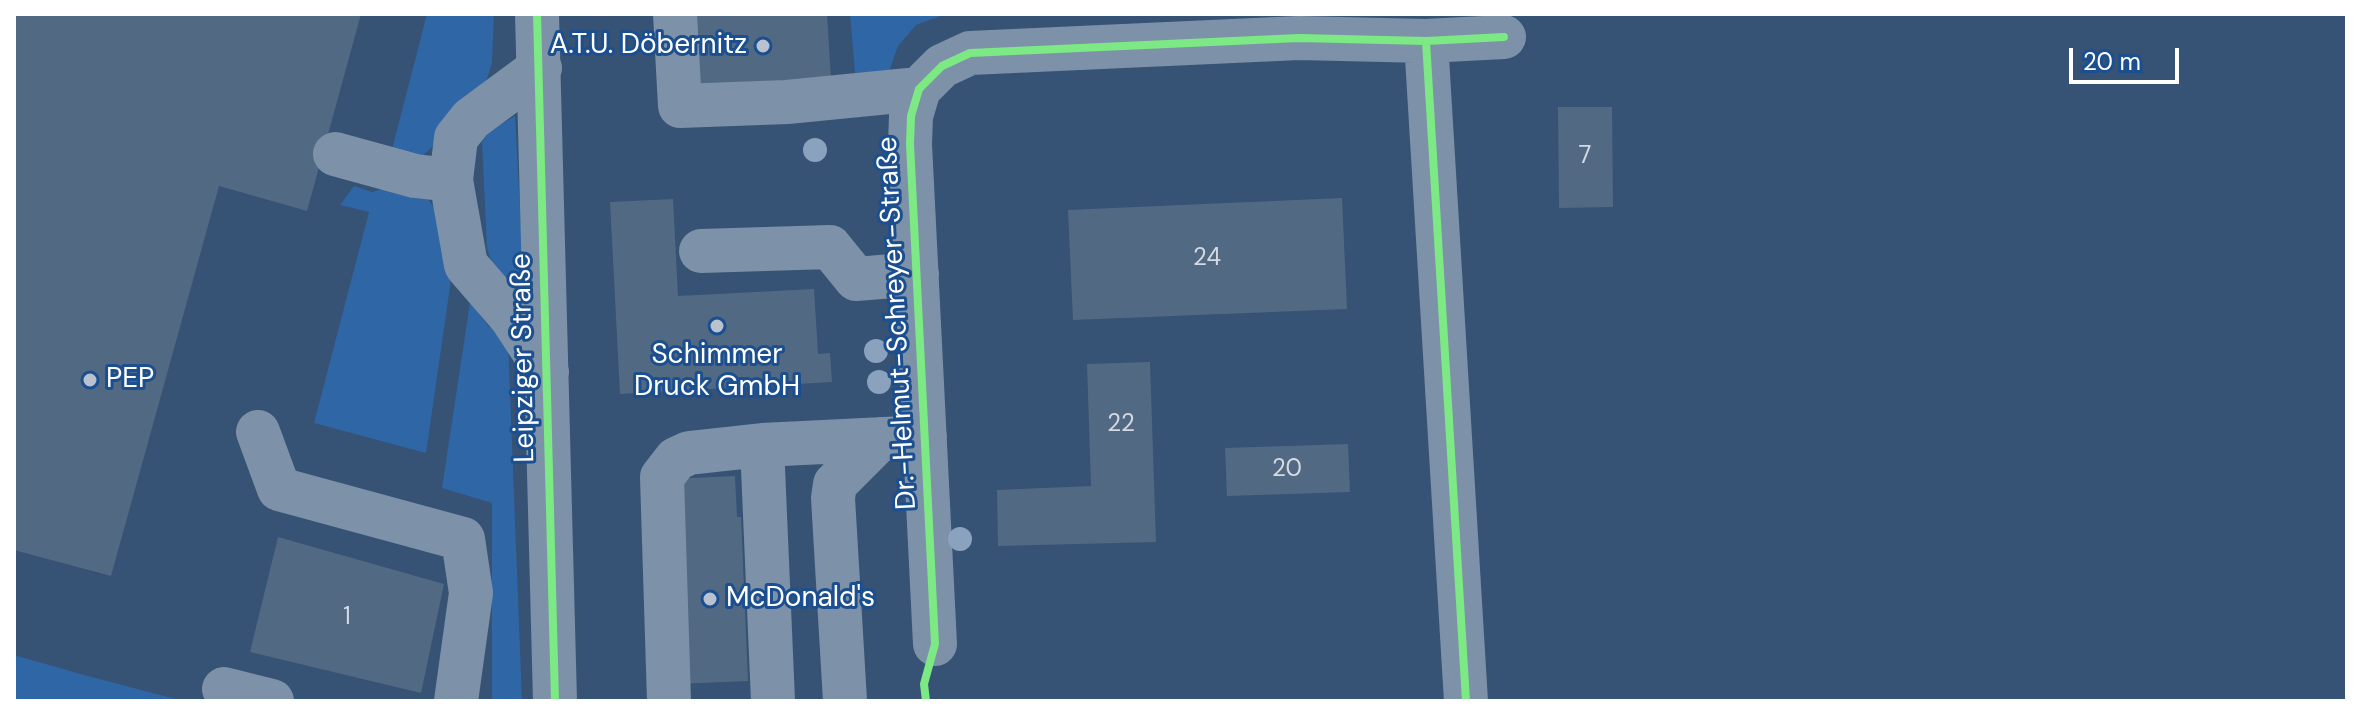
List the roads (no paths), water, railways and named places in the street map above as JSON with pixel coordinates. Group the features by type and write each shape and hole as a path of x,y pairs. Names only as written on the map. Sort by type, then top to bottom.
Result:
{"street":[{"name":"Leipziger Straße","path":"537,14 555,701"},
{"path":"675,14 680,106 787,102 919,89 942,66 970,53 1299,26 1426,41 1504,37"},
{"path":"1426,41 1438,489 1466,701"},
{"path":"540,68 471,119 456,138 451,180 466,265 511,317 547,372"},
{"name":"Dr.-Helmut-Schreyer-Straße","path":"919,89 911,116 910,144 935,644"},
{"path":"335,154 415,176 451,180"},
{"path":"701,251 830,247 856,279 917,274"},
{"path":"258,432 279,489 463,539 471,593 456,701"},
{"path":"669,701 662,477 676,459 689,453 762,445 925,437"},
{"path":"845,701 833,498 835,484 880,439"},
{"path":"762,445 773,701"},
{"path":"224,689 272,701"}],"place":[{"name":"A.T.U. Döbernitz","path":"763,46"},
{"name":"Schimmer Druck GmbH","path":"717,326"},
{"name":"PEP","path":"90,380"},
{"name":"McDonald's","path":"710,599"}]}
